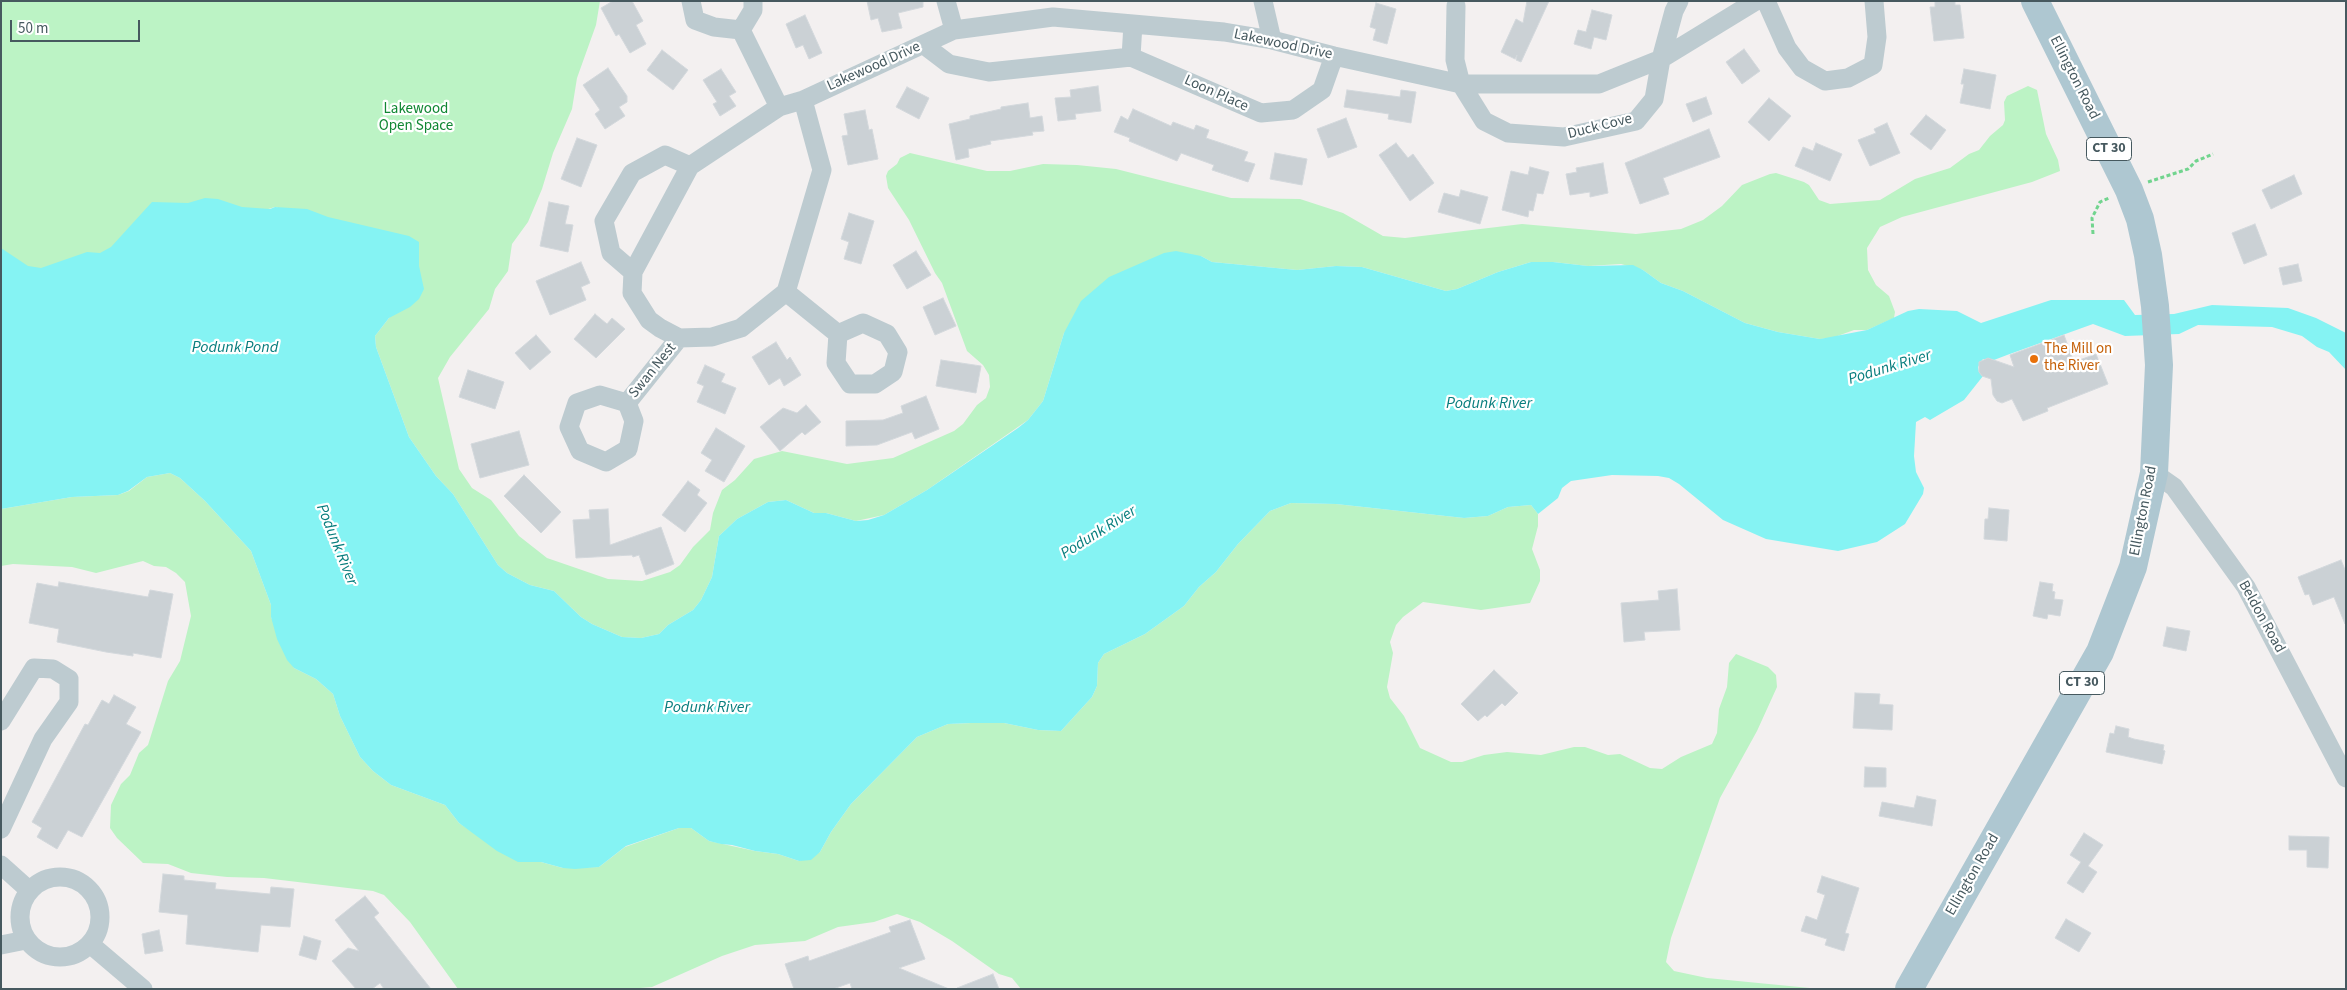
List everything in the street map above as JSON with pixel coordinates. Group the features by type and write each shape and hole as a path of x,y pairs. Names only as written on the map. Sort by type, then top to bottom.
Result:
{"main road":[{"name":"Ellington Road","path":"1909,989 2100,652 2133,568 2154,473 2159,365 2155,306 2148,256 2140,220 2129,190 2035,1"}],"street":[{"path":"690,1 695,20 714,27 741,30"},
{"path":"741,30 753,10 753,1"},
{"path":"946,1 954,30"},
{"path":"1263,1 1272,40"},
{"name":"Duck Cove","path":"1457,3 1455,60 1461,84 1484,121 1508,133 1564,136 1636,121 1654,99 1661,59 1674,11 1679,1"},
{"name":"Lakewood Drive","path":"633,272 690,166 779,107 802,100 954,30 1053,17 1272,40 1334,56 1461,84 1599,84 1661,59 1756,1"},
{"path":"1766,1 1787,48 1802,68 1825,80 1848,78 1873,65 1877,37 1874,1"},
{"path":"1131,57 1133,24"},
{"path":"741,30 779,107"},
{"name":"Loon Place","path":"924,45 949,64 989,72 1131,57 1261,114 1293,110 1322,90 1334,56"},
{"path":"690,166 665,155 632,173 604,222 611,253 633,272 632,293 649,320 679,338 712,337 741,328 786,292 822,170 802,100"},
{"path":"786,292 838,334"},
{"name":"Swan Nest","path":"627,403 679,338"},
{"name":"Beldon Road","path":"2154,473 2174,486 2246,587 2346,778"},
{"path":"1,721 34,668 53,669 69,679 69,702 43,739 1,829"},
{"path":"1,865 30,890"},
{"path":"54,878 68,878 81,883 92,892 98,905 100,919 98,932 90,944 75,954 57,958 45,955 35,949 26,940 21,928 20,915 23,902 30,890 41,882 54,878"},
{"path":"1,945 26,940"},
{"path":"90,944 143,989"}],"path":[{"path":"2146,183 2188,169 2196,161 2213,154"},
{"path":"2093,234 2092,218 2100,202 2114,196"}],"green space":[{"name":"Lakewood Open Space","path":"1,1 600,1 596,25 577,78 572,109 553,153 542,189 528,222 512,244 508,271 495,289 489,309 450,357 438,378 459,469 472,488 491,500 519,536 547,558 608,579 642,581 670,572 680,565 693,547 710,530 713,513 722,490 735,480 754,459 782,451 847,464 893,458 954,431 963,424 977,405 986,398 990,387 989,375 983,365 967,351 942,283 935,273 909,220 888,188 886,176 888,171 897,164 900,158 910,153 987,171 1010,171 1043,164 1077,165 1116,169 1231,198 1300,199 1343,213 1383,236 1405,238 1522,224 1636,234 1681,229 1703,220 1722,206 1742,185 1776,173 1804,182 1809,185 1819,200 1830,204 1880,200 1915,179 1950,168 1969,154 1979,150 1990,136 2003,125 2005,120 2004,102 2007,96 2028,86 2037,90 2046,134 2058,160 2060,171 2032,182 1902,217 1880,227 1867,248 1868,270 1876,285 1889,296 1895,312 1894,318 1867,330 1854,330 1832,338 1820,339 1778,332 1745,323 1683,291 1661,283 1643,270 1621,264 1588,266 1553,262 1531,262 1498,272 1457,289 1446,291 1362,267 1336,266 1297,270 1212,262 1201,256 1064,333 1043,401 1028,420 927,490 884,515 856,521 826,513 814,513 786,500 768,502 737,519 719,536 712,577 701,600 693,610 668,625 659,634 641,638 622,637 581,617 554,591 530,585 507,573 498,565 453,494 436,476 409,437 376,347 375,336 389,318 419,266 398,243 275,207 58,273 1,262"},
{"path":"170,473 180,478 205,501 251,551 271,605 271,617 294,668 316,679 333,694 340,716 360,757 373,771 391,785 445,805 459,823 518,861 541,862 563,868 599,867 625,847 679,828 691,828 709,841 778,854 799,861 820,852 831,832 851,804 917,737 948,724 971,723 1004,723 1038,730 1061,731 1092,697 1097,686 1098,663 1104,654 1145,634 1184,606 1199,587 1216,572 1238,544 1270,511 1291,503 1336,504 1464,518 1488,516 1508,507 1531,505 1538,514 1538,526 1532,549 1540,570 1540,581 1530,603 1481,610 1423,602 1403,617 1396,625 1390,642 1393,653 1387,687 1390,698 1404,716 1420,748 1451,762 1462,762 1484,755 1507,752 1541,755 1574,747 1585,747 1608,755 1620,754 1650,768 1662,769 1681,757 1712,744 1717,733 1719,709 1727,687 1729,663 1736,654 1768,667 1776,675 1777,687 1757,731 1720,798 1671,938 1666,962 1674,971 1707,978 1820,989 1021,989 1012,978 999,974 952,941 920,922 897,914 874,922 838,927 805,941 755,945 722,956 652,987 629,989 458,989 410,922 384,895 373,891 264,878 227,877 191,873 168,864 143,863 117,838 110,828 111,805 121,784 130,775 139,753 148,745 168,681 180,661 191,616 185,582 166,567 154,566 143,561 96,573 72,567 13,564 1,566 1,509 72,497 118,495 129,491 147,477"}],"water":[{"name":"Podunk Pond","path":"205,198 218,199 242,207 307,209 328,217 409,236 419,242 419,266 424,289 419,299 410,307 389,318 375,336 376,347 409,437 436,476 453,494 498,565 507,573 530,585 554,591 581,617 622,637 641,638 659,634 668,625 693,610 701,600 712,577 719,536 737,519 768,502 786,500 814,513 826,513 856,521 868,520 884,515 927,490 1018,428 1028,420 1043,401 1064,333 1081,301 1109,277 1164,253 1176,251 1201,256 1212,262 1297,270 1336,266 1362,267 1446,291 1457,289 1498,272 1531,262 1553,262 1588,266 1633,265 1661,283 1683,291 1745,323 1778,332 1820,339 1867,330 1908,311 1919,309 1957,311 1981,323 2051,300 2124,300 2135,315 2174,314 2212,305 2288,308 2316,318 2346,333 2346,370 2329,352 2317,347 2302,336 2272,327 2198,325 2179,334 2125,336 2093,324 1994,360 1983,359 1978,367 1979,372 1983,376 1964,400 1930,420 1925,417 1916,422 1914,456 1916,472 1924,488 1923,494 1905,524 1877,542 1838,551 1766,539 1723,520 1679,484 1669,478 1658,476 1612,475 1571,481 1562,488 1558,498 1538,514 1531,505 1508,507 1488,516 1464,518 1336,504 1291,503 1270,511 1238,544 1216,572 1199,587 1184,606 1145,634 1104,654 1098,663 1097,686 1092,697 1061,731 1038,730 1004,723 971,723 948,724 917,737 851,804 831,832 820,852 811,860 799,861 778,854 721,844 709,841 691,828 679,828 626,846 599,867 575,869 541,862 518,862 497,851 459,823 445,805 391,785 373,771 360,757 340,716 333,694 316,679 294,668 287,660 277,639 271,617 271,605 251,551 205,501 180,478 170,473 147,477 128,491 118,495 72,497 1,509 1,248 28,266 41,268 87,252 100,253 111,247 152,202 188,203"}],"building":[{"path":"613,1 632,1 643,21 636,25 646,44 630,53 619,34 616,36 601,8"},
{"path":"867,1 923,1 923,7 898,13 902,28 882,32 878,18 871,20"},
{"path":"1527,1 1549,1 1521,62 1516,60 1517,55 1515,59 1501,52 1516,19 1523,23"},
{"path":"1935,1 1955,1 1955,5 1960,5 1964,38 1934,41 1930,7 1935,7"},
{"path":"1376,3 1396,9 1387,44 1373,40 1376,29 1370,27"},
{"path":"1592,10 1612,15 1606,40 1594,37 1591,49 1574,44 1578,30 1586,32"},
{"path":"805,15 822,53 809,59 803,45 796,48 786,24"},
{"path":"1744,49 1760,71 1742,84 1726,62"},
{"path":"662,50 688,70 673,90 647,70"},
{"path":"608,68 627,96 627,102 619,107 625,116 605,129 595,114 600,110 583,85"},
{"path":"721,69 736,92 729,96 736,106 720,116 713,104 717,102 703,80"},
{"path":"1964,69 1996,75 1990,109 1960,103 1964,84 1961,84"},
{"path":"1098,86 1101,111 1075,114 1076,119 1058,121 1055,98 1071,97 1070,90"},
{"path":"907,87 929,98 919,119 896,107"},
{"path":"1347,90 1400,97 1401,90 1416,92 1411,123 1388,119 1389,114 1344,107"},
{"path":"1706,97 1712,114 1693,122 1686,104"},
{"path":"1769,98 1791,116 1769,141 1748,122"},
{"path":"1028,103 1030,118 1042,116 1044,131 1032,132 1033,135 990,141 991,144 968,149 969,157 956,160 949,124 970,119 970,116 1001,109 1001,107"},
{"path":"1133,109 1171,126 1173,122 1194,130 1196,125 1209,130 1206,138 1248,152 1244,161 1255,164 1248,182 1212,170 1214,165 1181,153 1177,161 1129,141 1130,138 1114,132 1121,116 1128,120"},
{"path":"865,110 869,130 872,129 878,159 848,165 842,136 848,135 844,114"},
{"path":"1926,115 1946,130 1931,150 1910,134"},
{"path":"1346,118 1357,147 1328,158 1317,129"},
{"path":"1887,123 1900,153 1870,166 1858,140 1876,133 1874,129"},
{"path":"1709,129 1720,157 1663,178 1669,194 1640,204 1625,163"},
{"path":"577,138 597,145 581,187 561,179"},
{"path":"1396,143 1408,158 1413,154 1434,183 1410,201 1379,155"},
{"path":"1816,143 1842,154 1830,181 1795,166 1803,147 1813,151"},
{"path":"1275,153 1307,159 1302,185 1270,179"},
{"path":"1603,163 1608,193 1590,197 1590,192 1570,195 1566,174 1577,172 1576,168"},
{"path":"1530,167 1549,172 1543,194 1537,193 1533,211 1529,210 1528,217 1502,210 1511,171 1528,175"},
{"path":"2294,175 2302,194 2271,209 2262,190"},
{"path":"1461,190 1488,197 1480,224 1438,212 1444,193 1459,197"},
{"path":"549,202 569,206 565,224 573,225 568,252 540,246"},
{"path":"849,213 874,221 861,264 844,259 849,242 841,239"},
{"path":"2255,224 2267,255 2244,264 2232,233"},
{"path":"916,251 931,275 907,289 893,265"},
{"path":"581,262 590,283 581,287 586,300 550,315 536,281"},
{"path":"2298,264 2302,281 2283,285 2279,268"},
{"path":"943,298 956,326 935,335 923,307"},
{"path":"595,314 607,324 612,318 625,329 596,358 574,339"},
{"path":"536,335 551,352 530,370 515,353"},
{"name":"The Mill on the River","path":"2064,335 2074,362 2096,354 2108,384 2047,408 2048,411 2023,421 2012,399 2002,403 1997,401 1993,395 1991,379 1982,376 1979,372 1979,362 1988,358 2014,367 2010,355"},
{"path":"776,342 787,360 790,357 801,375 784,386 780,378 769,385 752,357"},
{"path":"941,360 981,366 976,393 936,386"},
{"path":"705,365 725,374 721,382 736,388 725,414 697,402 704,386 697,383"},
{"path":"468,370 504,382 495,409 459,397"},
{"path":"926,396 939,429 915,439 912,432 877,445 846,446 846,421 883,420 903,413 901,406"},
{"path":"806,405 821,422 805,435 802,432 780,451 760,427 783,408 797,413"},
{"path":"716,428 745,446 724,482 705,471 712,460 701,453"},
{"path":"519,431 529,465 480,478 471,444"},
{"path":"524,475 561,512 541,533 504,496"},
{"path":"688,481 700,490 697,495 707,503 685,532 662,515"},
{"path":"1989,508 2009,510 2007,541 1984,539 1985,519 1988,519"},
{"path":"608,509 610,545 661,527 674,564 646,575 639,555 633,557 632,555 576,558 573,520 590,519 589,510"},
{"path":"2341,560 2346,572 2345,624 2334,597 2313,605 2309,594 2305,595 2298,577"},
{"path":"59,582 148,597 150,590 173,594 161,658 133,653 133,656 106,652 57,642 59,629 29,623 37,583 58,587"},
{"path":"2040,582 2053,584 2054,599 2063,600 2060,616 2048,614 2047,619 2033,616"},
{"path":"1677,589 1680,630 1644,632 1645,640 1624,642 1621,603 1659,600 1658,591"},
{"path":"2167,627 2190,631 2186,651 2163,646"},
{"path":"1494,670 1518,693 1505,706 1502,703 1487,717 1485,715 1478,721 1461,704"},
{"path":"1855,693 1880,694 1879,704 1893,705 1892,730 1853,728"},
{"path":"114,695 136,707 126,724 141,732 82,837 68,830 57,849 37,837 42,828 32,822 85,724 88,725 102,700 109,704"},
{"path":"2116,726 2129,729 2128,737 2164,745 2163,750 2165,751 2162,764 2106,752 2110,733 2114,734"},
{"path":"1865,767 1886,768 1886,787 1864,787"},
{"path":"1917,796 1936,800 1932,826 1879,816 1882,802 1914,808"},
{"path":"2084,833 2103,845 2088,866 2097,872 2083,893 2067,883 2081,862 2070,855"},
{"path":"2289,836 2329,837 2328,868 2307,867 2307,850 2289,850"},
{"path":"163,874 184,876 184,880 216,883 215,889 270,894 271,887 294,889 290,927 261,925 258,952 186,944 188,915 159,912"},
{"path":"1822,876 1859,888 1845,933 1849,934 1844,951 1825,945 1827,939 1801,931 1806,916 1817,920 1825,895 1817,892"},
{"path":"365,896 379,913 374,917 431,989 384,989 380,983 372,989 356,989 332,961 348,948 359,951 335,920"},
{"path":"2066,919 2091,933 2079,952 2055,938"},
{"path":"910,920 925,959 899,968 949,989 852,989 850,983 833,989 794,989 785,964 808,956 809,961 891,932 889,927"},
{"path":"159,930 163,951 145,954 142,934"},
{"path":"304,936 321,941 316,960 299,955"},
{"path":"993,974 999,989 957,989 957,988"}],"place":[{"name":"The Mill on the River","path":"2034,359"}],"water label":[{"name":"Podunk River","path":"1890,368"},
{"name":"Podunk River","path":"1489,404"},
{"name":"Podunk River","path":"1099,533"},
{"name":"Podunk River","path":"336,545"},
{"name":"Podunk River","path":"707,708"}]}
